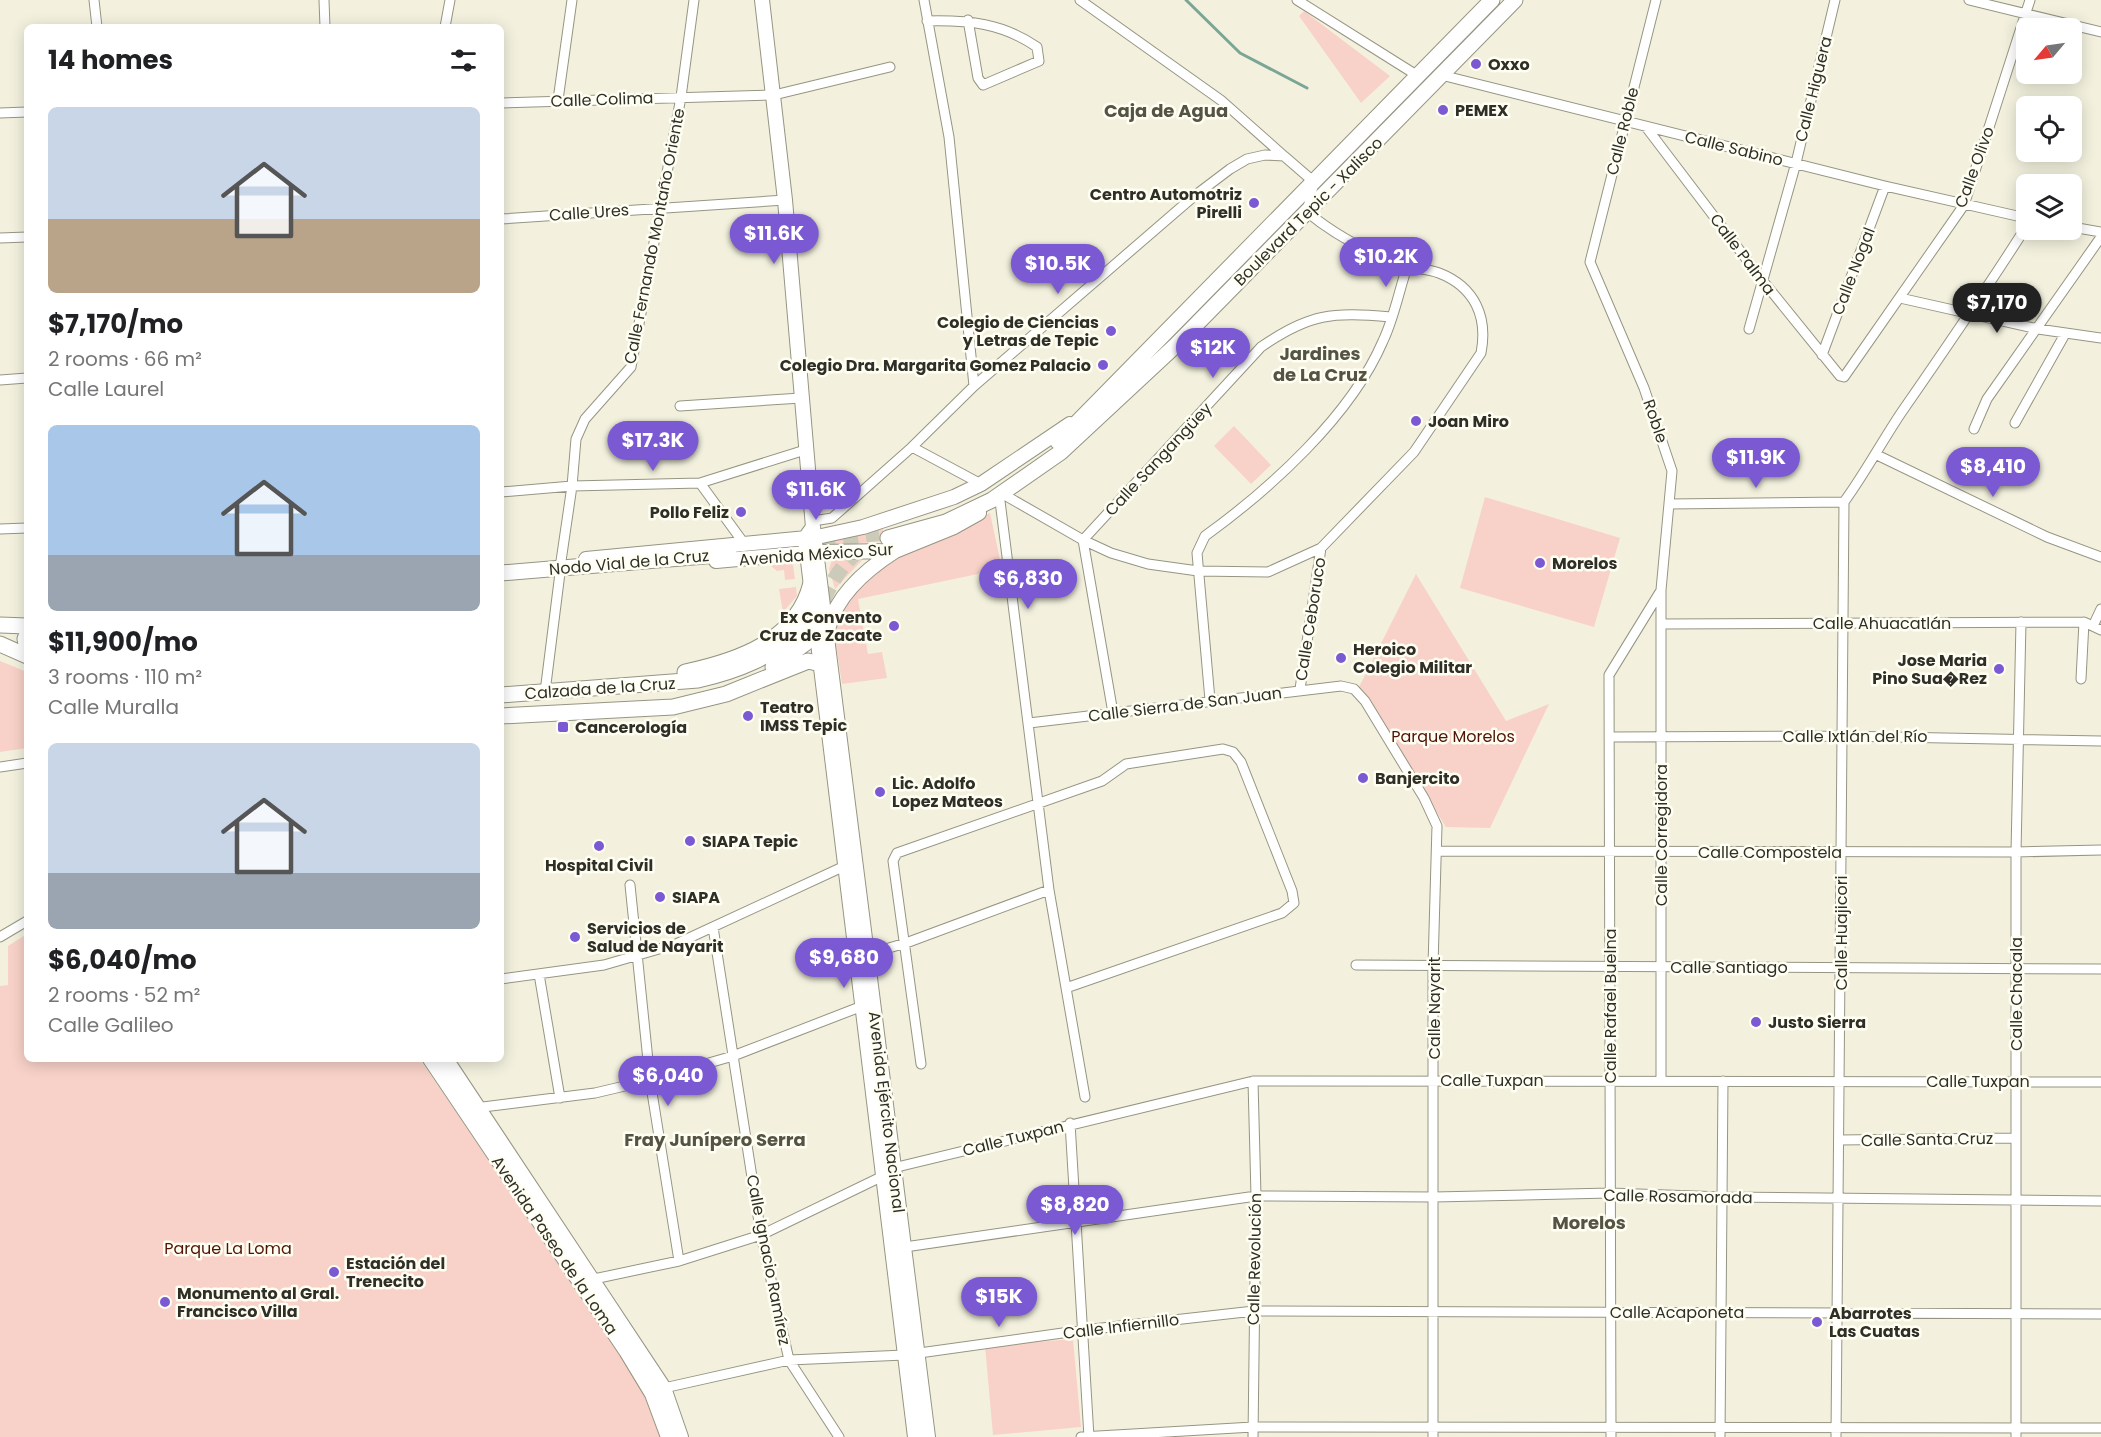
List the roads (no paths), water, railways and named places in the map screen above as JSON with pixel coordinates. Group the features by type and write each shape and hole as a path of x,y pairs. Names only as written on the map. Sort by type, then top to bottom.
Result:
{"main road":[{"path":"762,0 785,200 812,538"},
{"name":"Boulevard Tepic - Xalisco","path":"1093,415 1314,182 1492,0"},
{"name":"Boulevard Tepic - Xalisco","path":"1093,415 1175,346 1515,0"},
{"path":"828,631 835,609 889,540 946,522 992,500 1033,474 1093,415"},
{"name":"Avenida México Sur","path":"504,573 812,538 954,498 981,484 1093,415"},
{"name":"Avenida México Sur","path":"561,567 743,542 812,538 889,540 954,527 1004,499 1066,456 1093,415"},
{"name":"Avenida Ejército Nacional","path":"812,538 810,584 851,863"},
{"name":"Avenida Ejército Nacional","path":"812,538 828,631 867,1004 911,1355 915,1437"},
{"name":"Nodo Vial de la Cruz","path":"528,570 729,554"},
{"path":"602,686 704,668 770,643 802,609 810,584"},
{"path":"0,625 24,626"},
{"name":"Calzada de la Cruz","path":"504,695 602,686 676,684 698,680 721,675 773,653 804,636 775,666 722,690 642,708 504,716"},
{"path":"0,644 24,655"},
{"path":"642,708 673,707 702,702 808,661 820,664"},
{"name":"Avenida Paseo de la Loma","path":"433,1062 472,1109"},
{"name":"Avenida Paseo de la Loma","path":"448,1062 472,1109 584,1280 652,1394 668,1437"},
{"name":"Avenida Paseo de la Loma","path":"584,1280 664,1388 681,1437"},
{"name":"Avenida Ejército Nacional","path":"911,1355 928,1437"}],"street":[{"path":"94,0 96,24"},
{"path":"324,0 325,24"},
{"path":"446,24 450,0"},
{"path":"558,100 573,0"},
{"name":"Calle Fernando Montaño Oriente","path":"545,692 576,439 585,419 631,367 681,97 694,0"},
{"path":"924,0 949,137 974,386"},
{"path":"1004,499 1111,553 1148,564 1198,571 1268,572 1321,548 1414,452 1481,353 1484,339 1483,318 1479,307 1462,285 1438,273 1407,267 1332,233 1307,212 1314,182 1222,101 1080,0"},
{"path":"1297,0 1418,76"},
{"name":"Calle Roble","path":"1590,262 1656,0"},
{"name":"Calle Higuera","path":"1749,329 1796,163 1835,0"},
{"path":"1969,0 2101,32"},
{"name":"Calle Olivo","path":"1844,377 1964,205 2030,0"},
{"path":"927,21 968,20 1019,35 1036,47 1039,61 983,85 978,78 968,20"},
{"name":"Calle Colima","path":"504,103 774,95 890,67"},
{"name":"Calle Sabino","path":"1442,75 1885,186 2016,216"},
{"path":"0,113 24,112"},
{"name":"Calle Palma","path":"1646,127 1763,281 1822,355 1840,376 1844,377"},
{"path":"812,538 912,447 974,386 1184,204 1247,159 1265,155 1284,156"},
{"name":"Calle Nogal","path":"1822,355 1885,186"},
{"name":"Calle Ures","path":"504,219 662,206 785,200"},
{"path":"2082,229 2101,232"},
{"path":"0,238 24,237"},
{"path":"1974,429 1987,399 2101,237"},
{"path":"1669,504 1844,502 1877,455 1899,416 1971,315 2018,240"},
{"name":"Roble","path":"1590,262 1644,388 1672,471 1661,590"},
{"path":"1210,700 1197,553 1205,536 1282,473 1317,437 1359,383 1383,341 1407,267"},
{"path":"1900,298 2038,329 2101,338"},
{"name":"Calle Sangangüey","path":"1083,540 1261,348 1290,327 1317,317 1347,314 1391,317"},
{"path":"2015,423 2065,334"},
{"path":"0,380 24,378"},
{"path":"680,406 801,398"},
{"path":"912,447 981,484"},
{"path":"504,492 572,486 700,483 805,450"},
{"path":"1877,455 2047,537 2101,557"},
{"path":"700,483 743,542"},
{"path":"1004,499 1049,890 1085,1096"},
{"name":"Calle Huajicori","path":"1836,1432 1844,502"},
{"path":"0,529 24,528"},
{"path":"1083,540 1113,713"},
{"name":"Calle Ceboruco","path":"1300,689 1321,548"},
{"name":"Calle Corregidora","path":"1661,590 1661,1081"},
{"name":"Calle Rafael Buelna","path":"1611,1432 1609,675 1661,590"},
{"path":"2082,679 2092,626 2101,609"},
{"name":"Calle Ahuacatlán","path":"1661,624 2021,622 2092,626"},
{"name":"Calle Chacala","path":"2016,1432 2016,852 2021,622"},
{"name":"Calle Sierra de San Juan","path":"1029,723 1300,689 1341,686"},
{"name":"Calle Nayarit","path":"1341,686 1354,689 1379,720 1437,826 1433,966 1433,1432"},
{"name":"Calle Ixtlán del Río","path":"1609,737 1842,736 2101,741"},
{"path":"921,1064 893,861 897,853 1102,781 1126,764 1228,750 1238,756 1294,897 1290,907 1282,913 1066,988"},
{"path":"0,767 24,763"},
{"name":"Calle Compostela","path":"1438,851 2016,852 2101,850"},
{"path":"504,979 604,965 676,944 851,863"},
{"path":"630,885 650,1080 679,1261"},
{"path":"862,956 906,943 1049,890"},
{"path":"0,937 24,923"},
{"name":"Calle Ignacio Ramírez","path":"713,927 761,1235 789,1360 839,1437"},
{"name":"Calle Santiago","path":"1356,965 2101,969"},
{"path":"539,974 560,1098"},
{"path":"472,1109 560,1098 650,1080 734,1056 867,1004"},
{"name":"Calle Tuxpan","path":"584,1280 679,1261 761,1235 888,1172 1070,1123 1253,1081 2016,1080 2101,1082"},
{"name":"Calle Revolución","path":"1253,1081 1256,1196 1253,1432"},
{"path":"1720,1432 1723,1081"},
{"path":"1070,1123 1089,1437"},
{"name":"Calle Santa Cruz","path":"1839,1140 2015,1138"},
{"name":"Calle Rosamorada","path":"898,1248 1256,1196 1434,1197 1610,1193 1723,1197 2101,1201"},
{"name":"Calle Acaponeta","path":"1254,1311 2101,1314"},
{"name":"Calle Infiernillo","path":"911,1355 1084,1330 1254,1311"},
{"path":"664,1388 789,1360 911,1355"},
{"path":"1081,1437 1253,1432 2016,1432 2101,1428"}],"waterway":[{"path":"1186,0 1240,53 1307,88"}],"tunnel":[{"path":"729,554 879,533"},
{"path":"806,643 835,578 843,566 864,547"}],"place":[{"name":"Oxxo","path":"1476,64"},
{"name":"PEMEX","path":"1443,110"},
{"name":"Centro Automotriz Pirelli","path":"1254,203"},
{"name":"Colegio de Ciencias y Letras de Tepic","path":"1111,331"},
{"name":"Colegio Dra. Margarita Gomez Palacio","path":"1103,365"},
{"name":"Joan Miro","path":"1416,421"},
{"name":"Pollo Feliz","path":"741,512"},
{"name":"Morelos","path":"1540,563"},
{"name":"Ex Convento Cruz de Zacate","path":"894,626"},
{"name":"Heroico Colegio Militar","path":"1341,658"},
{"name":"Jose Maria Pino Sua�Rez","path":"1999,669"},
{"name":"Teatro IMSS Tepic","path":"748,716"},
{"name":"Cancerología","path":"563,727"},
{"name":"Banjercito","path":"1363,778"},
{"name":"Lic. Adolfo Lopez Mateos","path":"880,792"},
{"name":"SIAPA Tepic","path":"690,841"},
{"name":"Hospital Civil","path":"599,846"},
{"name":"SIAPA","path":"660,897"},
{"name":"Servicios de Salud de Nayarit","path":"575,937"},
{"name":"Justo Sierra","path":"1756,1022"},
{"name":"Estación del Trenecito","path":"334,1272"},
{"name":"Monumento al Gral. Francisco Villa","path":"165,1302"},
{"name":"Abarrotes Las Cuatas","path":"1817,1322"}],"district":[{"name":"Caja de Agua","path":"1166,111"},
{"name":"Jardines de La Cruz","path":"1320,364"},
{"name":"Fray Junípero Serra","path":"715,1140"},
{"name":"Morelos","path":"1589,1223"}],"park label":[{"name":"Parque Morelos","path":"1453,736"},
{"name":"Parque La Loma","path":"228,1248"}]}
